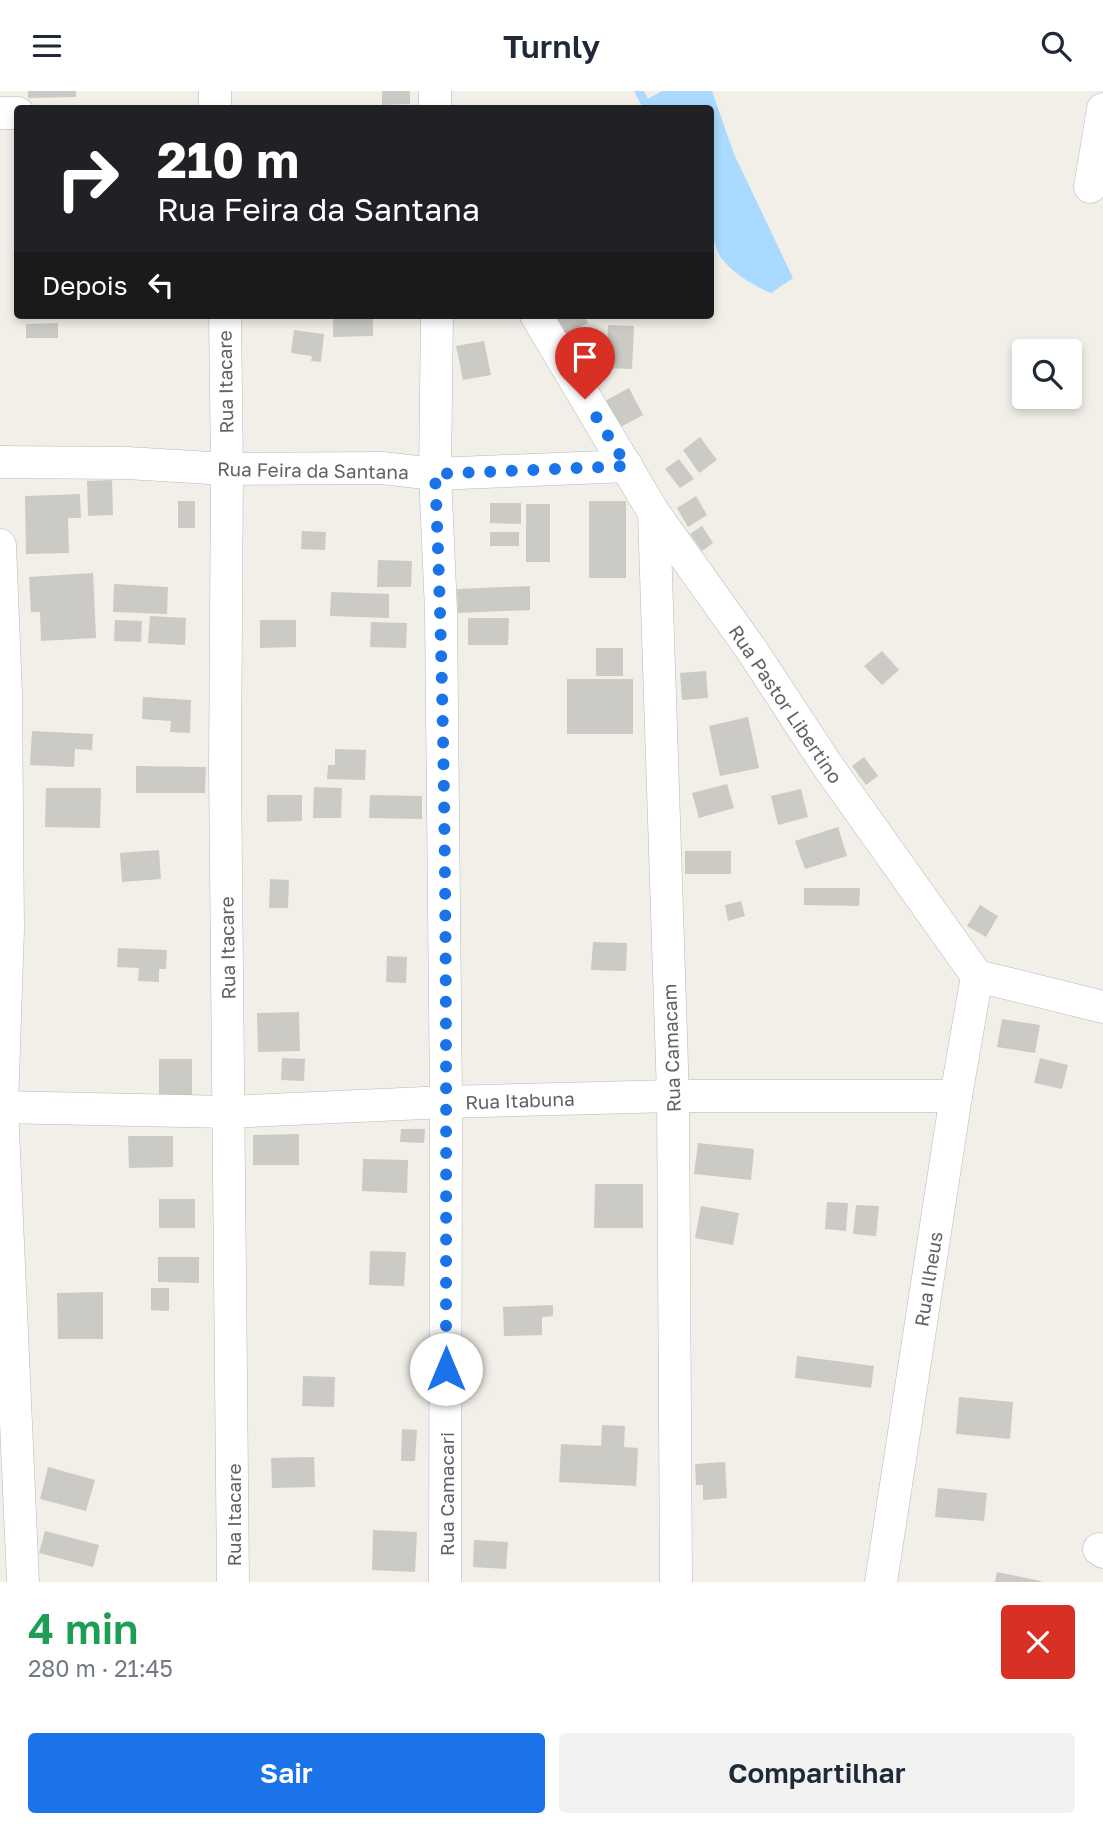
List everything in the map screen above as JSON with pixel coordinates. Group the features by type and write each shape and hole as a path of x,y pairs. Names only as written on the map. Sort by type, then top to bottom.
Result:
{"street":[{"path":"1090,187 1103,109"},
{"name":"Rua Itacare","path":"225,319 225,767 233,1582"},
{"name":"Rua Camacari","path":"437,319 435,474 441,611 446,1102 445,1582"},
{"name":"Rua Pastor Libertino","path":"539,319 654,513 751,649 827,765 977,976"},
{"name":"Rua Feira da Santana","path":"0,462 127,463 227,470 382,468 435,474 627,466"},
{"name":"Rua Camacam","path":"654,513 673,1096 676,1582"},
{"path":"0,545 6,695 8,929 1,1107 23,1582"},
{"path":"977,976 1103,1007"},
{"name":"Rua Ilheus","path":"881,1582 977,976"},
{"name":"Rua Itabuna","path":"1,1107 229,1112 446,1102 673,1096 956,1096"}],"water":[{"path":"662,91 712,91 734,154 793,278 771,293 732,270 716,247 714,105 644,105 644,101"}],"building":[{"path":"28,91 76,91 76,97 28,98"},
{"path":"382,91 410,91 410,104 382,105"},
{"path":"333,319 373,319 373,336 333,337"},
{"path":"554,319 586,319 588,323 561,336"},
{"path":"58,323 58,338 26,338 26,324"},
{"path":"608,325 634,326 632,369 606,368"},
{"path":"294,330 324,334 321,362 311,361 312,356 291,353"},
{"path":"484,341 491,375 463,380 456,346"},
{"path":"582,341 591,359 577,367 567,349"},
{"path":"629,388 643,415 617,429 603,402"},
{"path":"700,437 717,460 699,473 683,450"},
{"path":"679,459 694,479 680,488 665,469"},
{"path":"112,480 113,515 88,516 87,481"},
{"path":"80,494 81,518 68,518 69,553 26,554 25,496"},
{"path":"696,496 707,515 688,527 677,508"},
{"path":"178,501 195,501 195,528 178,528"},
{"path":"589,501 626,501 626,578 589,578"},
{"path":"490,503 521,503 521,524 490,523"},
{"path":"526,504 550,504 550,562 526,562"},
{"path":"702,526 713,543 702,551 690,534"},
{"path":"302,531 326,532 325,550 301,549"},
{"path":"490,532 519,532 519,546 490,546"},
{"path":"378,560 412,561 411,587 377,587"},
{"path":"93,573 96,638 41,641 40,612 31,612 29,577"},
{"path":"114,584 168,587 167,614 113,612"},
{"path":"530,586 530,610 458,613 457,589"},
{"path":"331,592 389,594 389,618 330,616"},
{"path":"150,616 186,618 185,645 148,643"},
{"path":"468,618 509,618 508,645 468,645"},
{"path":"115,620 142,621 141,642 114,641"},
{"path":"260,620 296,620 296,647 260,648"},
{"path":"371,622 407,623 406,648 370,647"},
{"path":"596,648 623,648 623,676 596,676"},
{"path":"882,651 899,670 882,685 864,666"},
{"path":"706,671 708,698 682,700 680,673"},
{"path":"567,679 633,679 633,734 567,734"},
{"path":"143,697 191,700 190,733 170,732 171,721 142,719"},
{"path":"748,717 759,768 720,776 709,726"},
{"path":"32,731 93,734 92,750 75,749 74,767 30,765"},
{"path":"335,749 366,750 365,780 327,779 328,765 335,765"},
{"path":"864,757 878,776 866,785 852,766"},
{"path":"136,766 206,767 205,793 136,793"},
{"path":"727,784 734,808 699,818 692,793"},
{"path":"314,787 342,788 341,818 313,818"},
{"path":"46,788 101,788 100,828 45,827"},
{"path":"801,789 808,817 778,825 771,796"},
{"path":"267,795 302,795 302,821 267,822"},
{"path":"370,795 422,796 422,819 369,818"},
{"path":"838,827 847,856 805,869 795,841"},
{"path":"159,850 161,879 122,882 120,853"},
{"path":"685,851 731,851 731,874 685,874"},
{"path":"270,879 289,880 288,908 269,908"},
{"path":"804,888 860,888 859,906 804,905"},
{"path":"741,901 745,916 728,921 725,905"},
{"path":"980,905 998,916 986,937 967,926"},
{"path":"593,942 627,943 626,971 591,970"},
{"path":"118,948 167,950 166,969 159,969 159,982 138,981 139,968 117,967"},
{"path":"387,956 407,957 406,983 386,982"},
{"path":"299,1012 300,1051 258,1052 257,1013"},
{"path":"1002,1019 1040,1025 1035,1053 997,1047"},
{"path":"282,1058 305,1059 304,1081 281,1080"},
{"path":"1040,1058 1068,1065 1062,1089 1034,1083"},
{"path":"159,1059 192,1059 192,1095 159,1095"},
{"path":"401,1129 425,1129 424,1143 400,1142"},
{"path":"299,1134 299,1165 253,1165 253,1135"},
{"path":"128,1136 173,1136 173,1167 129,1168"},
{"path":"698,1143 754,1149 751,1180 694,1174"},
{"path":"363,1159 408,1160 407,1193 362,1191"},
{"path":"595,1184 643,1184 643,1228 594,1228"},
{"path":"159,1199 195,1199 195,1228 159,1228"},
{"path":"827,1202 848,1203 846,1231 825,1229"},
{"path":"856,1205 879,1206 876,1236 853,1234"},
{"path":"701,1206 739,1213 733,1245 695,1238"},
{"path":"370,1251 406,1252 404,1286 369,1285"},
{"path":"158,1257 199,1257 199,1283 158,1282"},
{"path":"151,1288 169,1288 169,1311 151,1310"},
{"path":"103,1292 103,1339 58,1339 57,1293"},
{"path":"553,1305 553,1316 542,1317 542,1335 504,1336 503,1307"},
{"path":"797,1356 874,1366 871,1388 795,1378"},
{"path":"303,1376 335,1377 334,1407 302,1406"},
{"path":"959,1397 1013,1402 1010,1439 956,1434"},
{"path":"602,1425 625,1426 624,1447 638,1448 636,1486 559,1482 561,1444 601,1446"},
{"path":"402,1429 417,1430 415,1461 401,1461"},
{"path":"314,1457 315,1487 272,1488 271,1458"},
{"path":"725,1462 727,1498 703,1500 703,1485 696,1485 695,1464"},
{"path":"48,1467 95,1480 86,1511 40,1499"},
{"path":"938,1488 987,1493 984,1521 935,1517"},
{"path":"373,1530 417,1532 415,1572 372,1570"},
{"path":"45,1531 99,1545 93,1567 39,1553"},
{"path":"474,1540 508,1542 506,1569 473,1567"},
{"path":"997,1572 1041,1581 1041,1582 995,1582"}],"waterway":[{"path":"639,91 644,101"}],"route":[{"path":"446,1369 441,611 435,474 627,466 585,399"}]}
